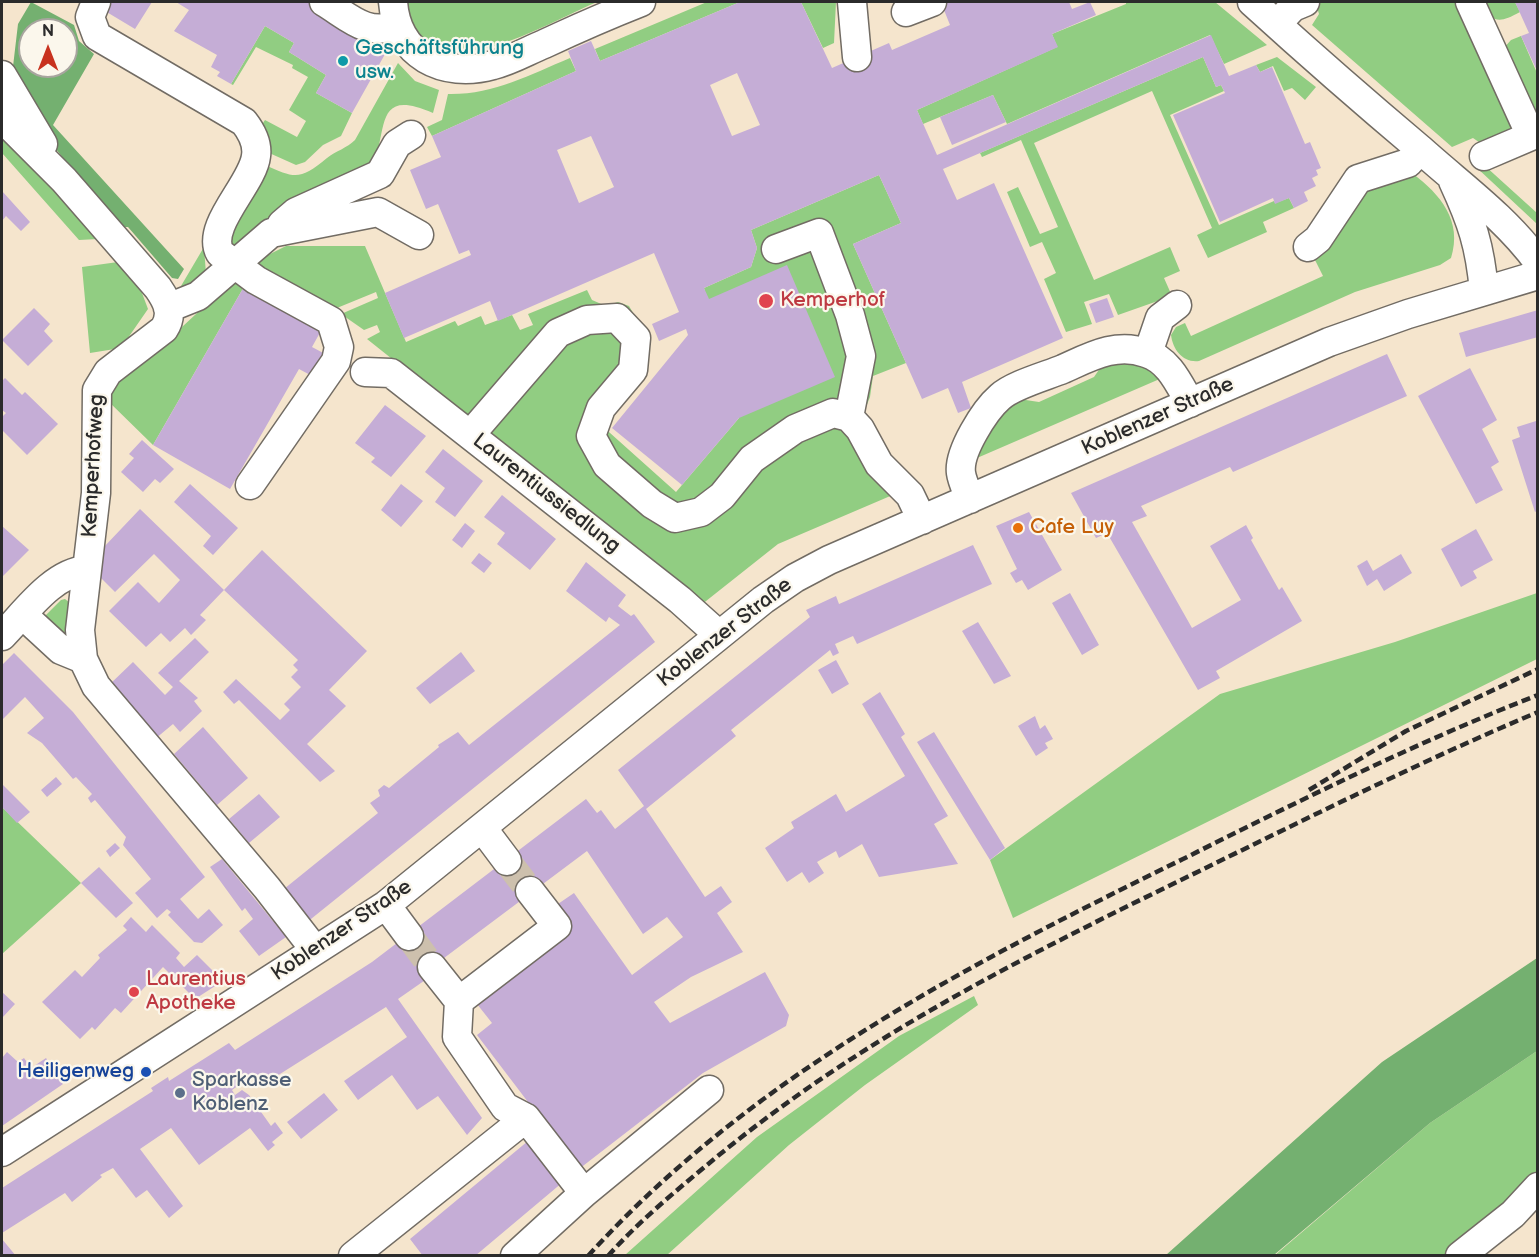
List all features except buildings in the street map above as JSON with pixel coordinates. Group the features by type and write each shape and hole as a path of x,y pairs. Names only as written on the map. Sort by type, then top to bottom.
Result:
{"street":[{"path":"96,2 90,17 97,36 244,122 250,130 256,157 217,236 220,254 256,280 331,321 339,347 336,361 250,485"},
{"path":"324,2 370,30 381,31 395,14"},
{"path":"395,14 404,42 426,59 454,67 475,68 504,61 641,2"},
{"path":"852,2 857,57"},
{"path":"906,12 932,2"},
{"path":"1252,2 1451,177 1491,208 1538,262"},
{"path":"1277,24 1293,7 1305,2"},
{"path":"1451,177 1491,161 1534,134 1470,2"},
{"path":"2,75 64,180"},
{"path":"2,118 64,180 158,288 168,308 198,296 296,212 380,174 397,144 411,135"},
{"path":"1308,248 1318,239 1358,179 1408,162 1420,150"},
{"path":"1451,177 1472,221 1481,251 1484,291"},
{"path":"271,233 378,212 419,235"},
{"path":"776,249 819,233 850,315 861,356 856,393 849,417"},
{"name":"Koblenzer Straße","path":"2,1152 386,905 483,829 719,635 795,578 1329,342 1401,316 1538,275"},
{"path":"1148,353 1160,318 1177,305"},
{"name":"Kemperhofweg","path":"168,308 168,323 164,329 108,372 97,390 96,493 80,630 83,659 96,686 267,888 315,950"},
{"path":"470,435 558,333 587,320 617,318 636,338 633,370 601,408 591,436 607,465 652,504 675,518 701,512 722,496 752,459 795,429 833,413 849,417 860,429 879,464 910,495 922,520"},
{"path":"970,499 961,472 963,461 979,420 1001,395 1099,353 1116,349 1148,353 1164,363 1190,403"},
{"name":"Laurentiussiedlung","path":"365,372 391,373 680,600 719,635"},
{"path":"2,636 62,578 76,571 86,570"},
{"path":"23,615 61,650 83,659"},
{"path":"483,829 507,861"},
{"path":"459,1001 557,926 530,891"},
{"path":"386,905 409,936"},
{"path":"432,967 459,1001 457,1037 505,1107 526,1118 585,1193"},
{"path":"515,1256 585,1193 708,1090"},
{"path":"353,1256 526,1118"},
{"path":"1460,1256 1513,1214 1538,1187"}],"green space":[{"path":"31,2 61,18 22,18"},
{"path":"403,2 597,2 542,28 500,44 480,50 461,52 435,48 414,35"},
{"path":"707,2 740,2 600,61 595,49"},
{"path":"801,2 836,2 834,43 823,48"},
{"path":"1126,2 1215,2 1267,45 1224,64 1210,35 1007,124 993,95 923,124 917,110 1057,47 1052,34 1126,4"},
{"path":"1322,2 1462,2 1523,133 1486,147 1473,138 1452,147 1312,25 1319,14 1316,4"},
{"path":"1480,2 1515,2 1520,12 1501,20 1493,18"},
{"path":"18,24 18,78 78,78 78,38 94,54 53,125 184,269 178,279 172,278 128,227 117,227 52,144 12,75"},
{"path":"265,26 294,43 289,52 326,75 316,93 352,113 341,136 323,145 305,162 296,165 267,152 261,126 265,120 297,137 306,121 289,110 308,77 292,68 293,65 256,47 233,85 231,84"},
{"path":"1521,36 1537,73 1537,124 1502,50 1511,40"},
{"path":"1203,57 1216,87 1221,85 1224,91 1170,115 1219,225 1274,201 1275,203 1289,198 1294,208 1263,222 1267,232 1208,258 1197,235 1212,228 1152,91 1034,143 1094,280 1170,247 1180,271 1164,278 1172,296 1118,315 1109,294 1084,302 1092,324 1066,332 1044,279 1056,273 1042,242 1030,247 1007,192 1018,187 1040,234 1058,227 1021,140 982,157 980,153"},
{"path":"1277,57 1316,87 1305,100 1292,88 1284,91 1273,66 1260,72 1256,65"},
{"path":"570,58 576,71 432,136 427,127 442,120 448,94 496,88"},
{"path":"398,63 415,81 439,90 433,113 414,106 401,105 392,109 386,116 373,166 243,244 232,247 230,243 232,228 265,165 291,175 304,174 352,143"},
{"path":"2,133 98,239 79,240 2,153"},
{"path":"1484,165 1537,213 1537,224 1476,167"},
{"path":"1413,174 1432,190 1447,210 1454,232 1451,258 1440,265 1355,292 1199,361 1184,358 1174,346 1171,335 1176,327 1185,323 1191,336 1323,276 1312,254 1365,192"},
{"path":"879,175 901,223 853,244 906,363 873,376 870,397 862,417 895,494 778,544 701,605 367,339 380,332 377,325 364,330 341,314 378,298 376,292 332,310 257,265 268,255 286,246 365,246 406,342 455,321 458,326 481,316 485,325 512,315 520,330 533,325 528,314 587,290 592,300 606,306 618,302 629,306 639,323 600,424 676,492 739,418 704,288 751,267 757,248 751,230"},
{"path":"204,247 206,274 189,293 181,286"},
{"path":"118,262 139,285 148,309 121,348 90,353 82,267"},
{"path":"236,277 245,285 153,445 107,400 106,391 169,339"},
{"path":"1105,361 1136,361 1162,378 977,458 1001,412 1019,399 1039,402 1094,377"},
{"path":"1537,593 1537,659 1013,918 990,860 1220,694 1395,642"},
{"path":"65,599 70,603 67,635 64,637 43,618 61,600"},
{"path":"2,807 81,883 2,954"},
{"path":"1537,958 1537,1051 1430,1123 1274,1255 1166,1255 1382,1062"},
{"path":"974,996 978,1005 865,1085 789,1145 667,1255 625,1255 757,1137 899,1036"},
{"path":"1537,1051 1537,1177 1448,1255 1274,1256 1430,1123"}],"tunnel":[{"path":"507,861 530,891"},
{"path":"409,936 432,967"}],"railway":[{"path":"1309,790 1406,731 1538,669"},
{"path":"588,1256 652,1192 720,1133 791,1079 866,1029 1023,940 1314,794 1448,732 1538,695"},
{"path":"608,1256 632,1230 672,1194 768,1117 824,1077 939,1005 1059,941 1183,879 1403,772 1538,712"}],"place":[{"name":"Geschäftsführung usw.","path":"343,61"},
{"name":"Kemperhof","path":"766,301"},
{"name":"Cafe Luy","path":"1018,528"},
{"name":"Laurentius Apotheke","path":"134,992"},
{"name":"Heiligenweg","path":"146,1072"},
{"name":"Sparkasse Koblenz","path":"180,1093"}]}
